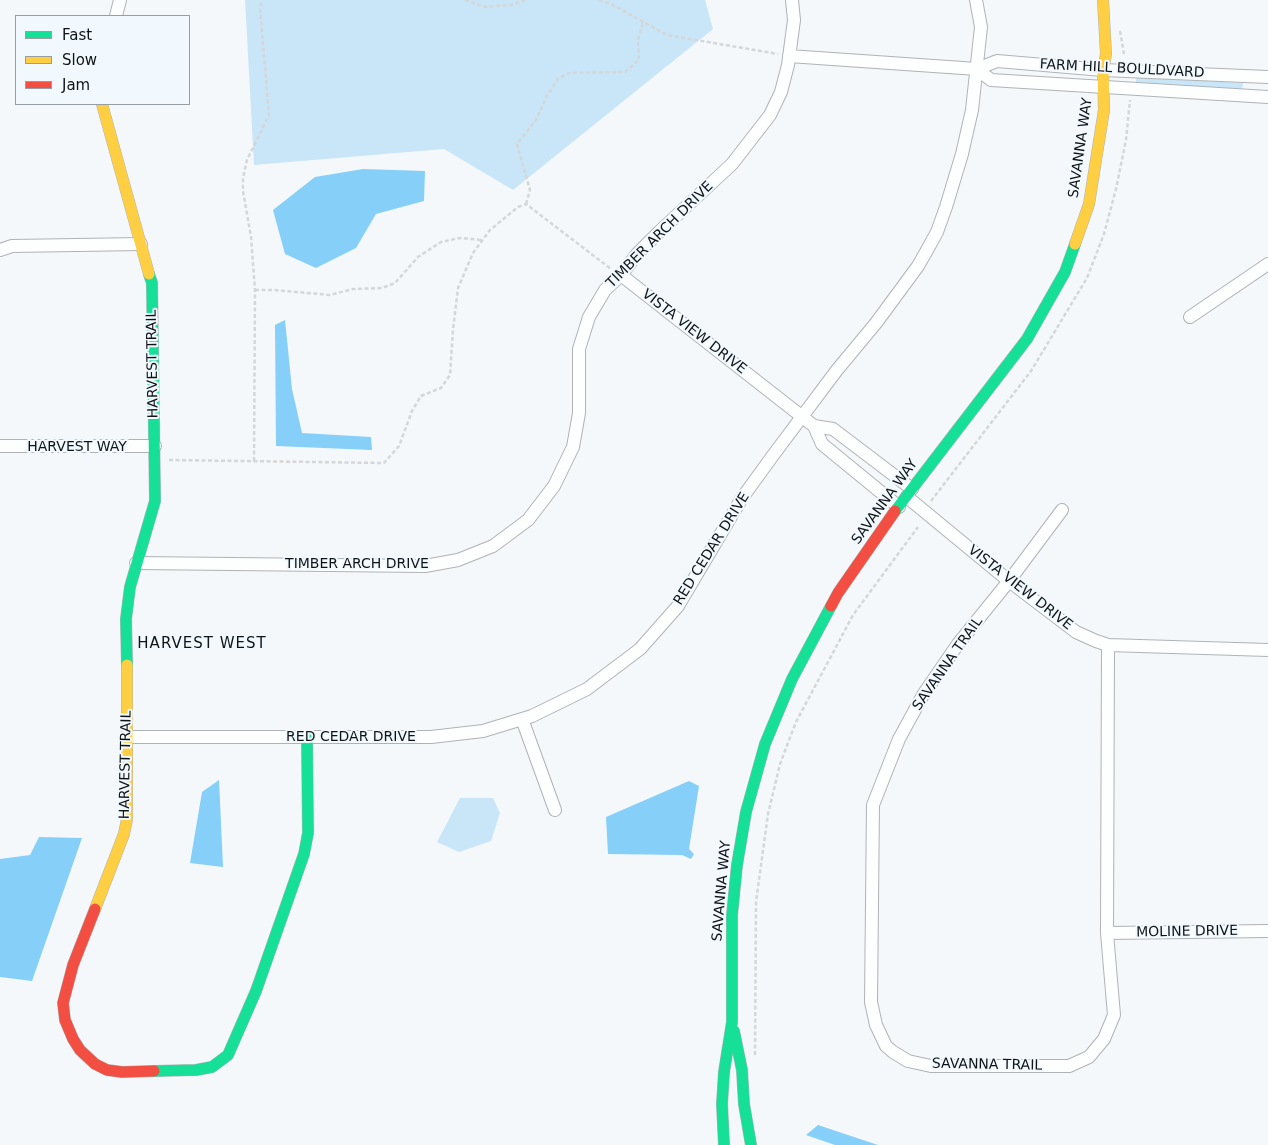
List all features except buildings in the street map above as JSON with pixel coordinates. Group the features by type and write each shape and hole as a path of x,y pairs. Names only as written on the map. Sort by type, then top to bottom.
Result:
{"street":[{"path":"116,15 120,0"},
{"name":"TIMBER ARCH DRIVE","path":"136,563 425,566 458,560 493,546 528,520 554,486 573,447 579,413 579,349 589,317 604,290 621,275 637,254 660,231 725,171 770,115 777,102 789,56 794,20 792,0"},
{"name":"RED CEDAR DRIVE","path":"128,737 431,737 483,730 532,716 587,688 640,649 678,606 742,498 802,416 913,274 937,232 962,154 972,110 982,27 976,0"},
{"name":"SAVANNA WAY","path":"724,1145 722,1104 724,1072 732,1022 732,915 736,865 746,812 765,744 792,679 838,593 906,498 1027,339 1065,272 1089,204 1104,110 1103,70 1106,54 1104,0"},
{"name":"FARM HILL BOULDVARD","path":"789,56 977,69 997,61 1103,70 1268,77"},
{"name":"FARM HILL BOULDVARD","path":"977,69 991,80 1268,97"},
{"name":"HARVEST TRAIL","path":"102,105 152,283 155,500 130,587 126,620 127,819 124,834 74,963 65,992 64,1014 76,1045 95,1064 114,1072 142,1073 203,1070 218,1064 228,1055 272,949 307,845 307,737"},
{"path":"0,250 12,246 141,244"},
{"path":"1190,317 1268,264"},
{"name":"VISTA VIEW DRIVE","path":"621,275 814,426 822,444 906,498"},
{"name":"VISTA VIEW DRIVE","path":"814,426 833,429 906,498 1076,632 1108,646 1268,650"},
{"name":"HARVEST WAY","path":"0,446 154,446"},
{"name":"SAVANNA TRAIL","path":"1062,510 1009,581 958,644 923,695 899,739 873,805 871,1002 876,1025 886,1046 908,1061 930,1066 1069,1066 1089,1057 1104,1039 1114,1015 1107,933 1108,646"},
{"path":"522,720 556,810"},
{"name":"MOLINE DRIVE","path":"1107,933 1268,931"},
{"name":"SAVANNA WAY","path":"732,1022 742,1070 744,1104 751,1145"}],"path":[{"path":"254,461 255,290 251,237 243,191 243,178 247,160 269,115 263,24 260,8 262,0"},
{"path":"465,0 485,7 510,5 527,0"},
{"path":"600,0 611,4 667,35 789,56"},
{"path":"526,204 530,190 517,144 536,120 547,96 558,79 569,73 625,72 639,60 638,40 643,22"},
{"path":"154,460 384,463 400,446 412,412 421,396 441,388 450,375 458,288 473,253 490,230 510,212 526,204"},
{"path":"526,204 621,275"},
{"path":"255,290 330,295 353,289 382,288 395,283 418,257 441,242 460,238 482,240"},
{"path":"755,1062 756,902 768,814 780,764 796,722 853,615 918,527"}],"shaded area":[{"path":"245,0 705,0 713,29 513,190 444,149 254,165"},
{"path":"1136,76 1243,83 1242,89 1136,82"},
{"path":"460,798 493,798 500,813 491,841 459,852 437,842"}],"water":[{"path":"363,169 425,171 424,201 376,214 356,248 316,268 285,254 273,210 315,177"},
{"path":"285,320 292,389 302,433 371,437 372,450 276,446 275,325"},
{"path":"219,780 223,867 190,863 202,792"},
{"path":"689,781 699,786 689,849 694,854 691,859 682,855 608,854 606,817"},
{"path":"39,837 82,838 32,981 0,977 0,859 30,855"},
{"path":"818,1125 878,1145 835,1145 806,1135"}],"traffic: fast":[{"path":"895,511 1027,339 1065,272 1075,244"},
{"path":"127,665 126,619 130,587 155,501 152,283 149,274"},
{"path":"724,1145 722,1104 724,1072 732,1022 732,915 737,865 746,812 765,744 792,679 831,606"},
{"path":"154,1071 196,1070 212,1067 228,1055 256,991 304,854 308,833 307,737"},
{"path":"734,1031 742,1070 744,1104 751,1145"}],"traffic: slow":[{"path":"1075,244 1089,204 1104,110 1103,70 1106,54 1103,0"},
{"path":"102,105 149,274"},
{"path":"95,909 124,834 127,819 127,665"}],"traffic: jam":[{"path":"831,606 895,511"},
{"path":"95,909 73,965 63,1003 65,1020 80,1050 95,1064 107,1070 122,1072 154,1071"}],"district":[{"name":"HARVEST WEST","path":"202,644"}]}
